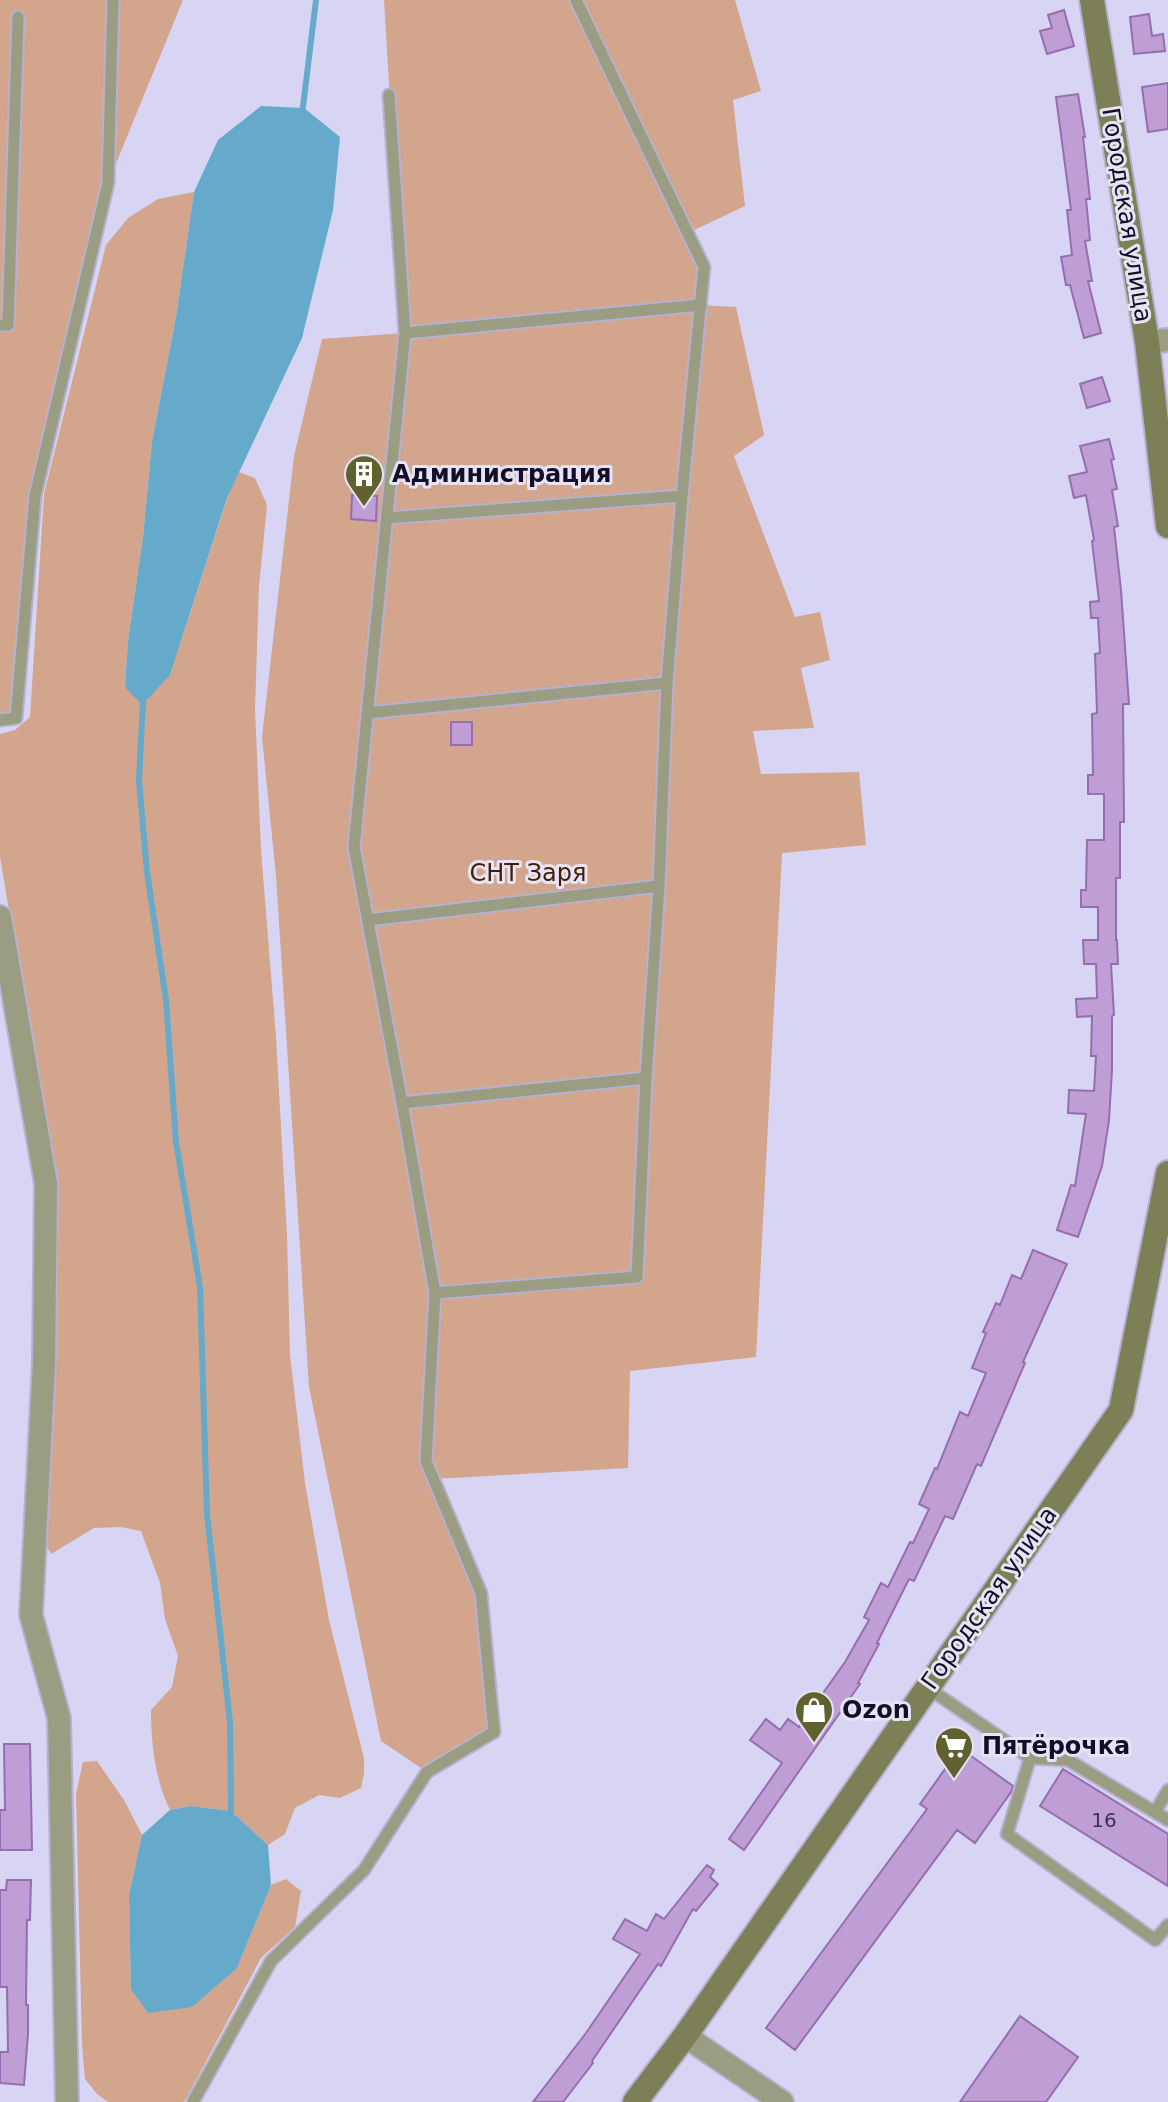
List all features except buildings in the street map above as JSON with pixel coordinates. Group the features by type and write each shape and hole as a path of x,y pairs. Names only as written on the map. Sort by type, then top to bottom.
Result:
{"street":[{"name":"Городская улица","path":"1092,0 1157,341 1168,526"},
{"path":"0,917 46,1184 44,1363 31,1615 59,1718 67,2102"},
{"name":"Городская улица","path":"635,2102 685,2036 1121,1410 1168,1173"},
{"path":"685,2036 782,2102"}],"lane":[{"path":"0,720 16,718 35,496 108,183 113,0"},
{"path":"435,1293 637,1277 667,683 704,267 576,0"},
{"path":"0,325 8,325 18,17"},
{"path":"193,2102 271,1961 364,1870 427,1772 494,1732 481,1593 426,1461 435,1293 354,847 405,333 389,95"},
{"path":"405,333 701,305"},
{"path":"387,518 682,496"},
{"path":"367,713 667,683"},
{"path":"368,920 659,886"},
{"path":"402,1103 646,1078"},
{"path":"927,1687 1030,1758 1068,1760 1168,1820"},
{"path":"1030,1758 1007,1834 1155,1940 1168,1925"},
{"path":"1155,1812 1168,1790"}],"green space":[{"path":"0,0 183,0 108,183 35,496 16,718 0,720"},
{"name":"СНТ Заря","path":"384,0 735,0 761,91 733,100 745,206 688,233 704,267 701,305 736,307 764,435 734,456 795,617 820,612 830,660 801,668 814,728 753,731 761,774 859,772 866,845 782,853 756,1357 630,1371 628,1468 433,1479 481,1593 494,1732 427,1772 381,1741 309,1387 276,876 262,737 294,456 322,339 404,333"},
{"path":"194,192 176,317 152,442 125,687 170,675 236,471 255,478 267,505 259,586 255,708 261,850 287,1235 290,1355 305,1483 329,1620 364,1758 361,1788 340,1798 319,1795 295,1808 285,1834 268,1845 231,1811 191,1806 170,1810 165,1798 155,1761 151,1710 172,1687 178,1656 165,1619 160,1583 141,1531 120,1527 94,1528 51,1554 43,1539 55,1182 0,857 0,734 15,730 30,717 44,494 106,245 128,218 158,199"},
{"path":"97,1761 124,1800 142,1835 129,1895 131,1990 148,2013 237,1968 271,1885 286,1879 301,1891 295,1927 261,1958 183,2102 108,2102 85,2079 76,1794 83,1762"}],"water":[{"path":"261,106 304,108 340,137 333,210 302,338 227,498 170,675 142,705 125,687 128,641 143,537 152,442 176,317 194,192 218,140"},
{"path":"191,1806 231,1811 268,1845 271,1885 237,1968 192,2007 148,2013 131,1990 129,1895 142,1835 170,1810"}],"waterway":[{"path":"302,115 316,0"},
{"path":"143,701 139,780 147,872 166,1000 176,1142 200,1287 207,1514 230,1722 231,1811"}],"place":[{"name":"Администрация","path":"364,508"},
{"name":"Ozon","path":"814,1744"},
{"name":"Пятёрочка","path":"954,1780"}]}
